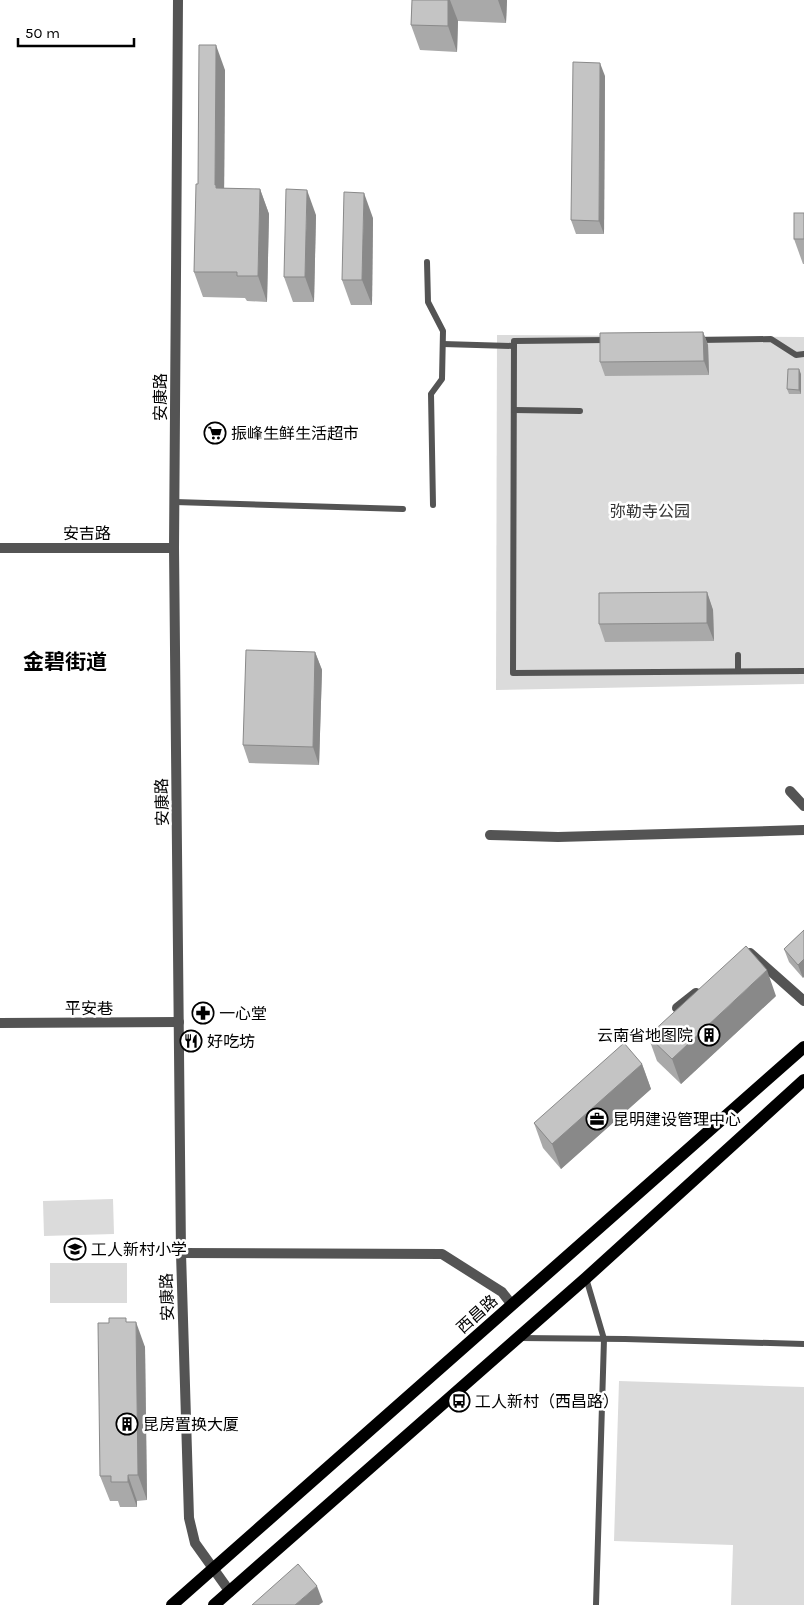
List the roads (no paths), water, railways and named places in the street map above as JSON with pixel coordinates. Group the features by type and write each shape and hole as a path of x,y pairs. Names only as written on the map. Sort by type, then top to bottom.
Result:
{"main road":[{"name":"西昌路","path":"172,1605 804,1047"},
{"path":"214,1605 586,1278 804,1080"}],"street":[{"name":"安康路","path":"178,0 174,548 181,1253 189,1518 195,1543 230,1592"},
{"name":"安吉路","path":"0,548 174,548"},
{"path":"790,791 804,806"},
{"path":"490,835 558,837 804,830"},
{"path":"740,957 748,951 804,1001"},
{"path":"677,1008 705,985"},
{"name":"平安巷","path":"0,1023 179,1022"},
{"path":"181,1253 442,1254 502,1292 512,1305"}],"lane":[{"path":"427,262 428,302 443,331 442,379 431,394 434,505"},
{"path":"692,340 771,339 796,355 804,354"},
{"path":"613,340 514,341 513,673 804,672"},
{"path":"443,344 514,346"},
{"path":"514,410 580,412"},
{"path":"175,502 403,509"},
{"path":"738,656 738,671"},
{"path":"586,1278 604,1339 596,1605"},
{"path":"518,1338 804,1344"}],"place":[{"name":"振峰生鲜生活超市","path":"215,433"},
{"name":"一心堂","path":"203,1013"},
{"name":"云南省地图院","path":"709,1035"},
{"name":"好吃坊","path":"191,1041"},
{"name":"昆明建设管理中心","path":"597,1119"},
{"name":"工人新村小学","path":"75,1249"},
{"name":"工人新村（西昌路）","path":"459,1401"},
{"name":"昆房置换大厦","path":"127,1424"}],"district":[{"name":"金碧街道","path":"65,662"}],"park label":[{"name":"弥勒寺公园","path":"650,511"}]}
